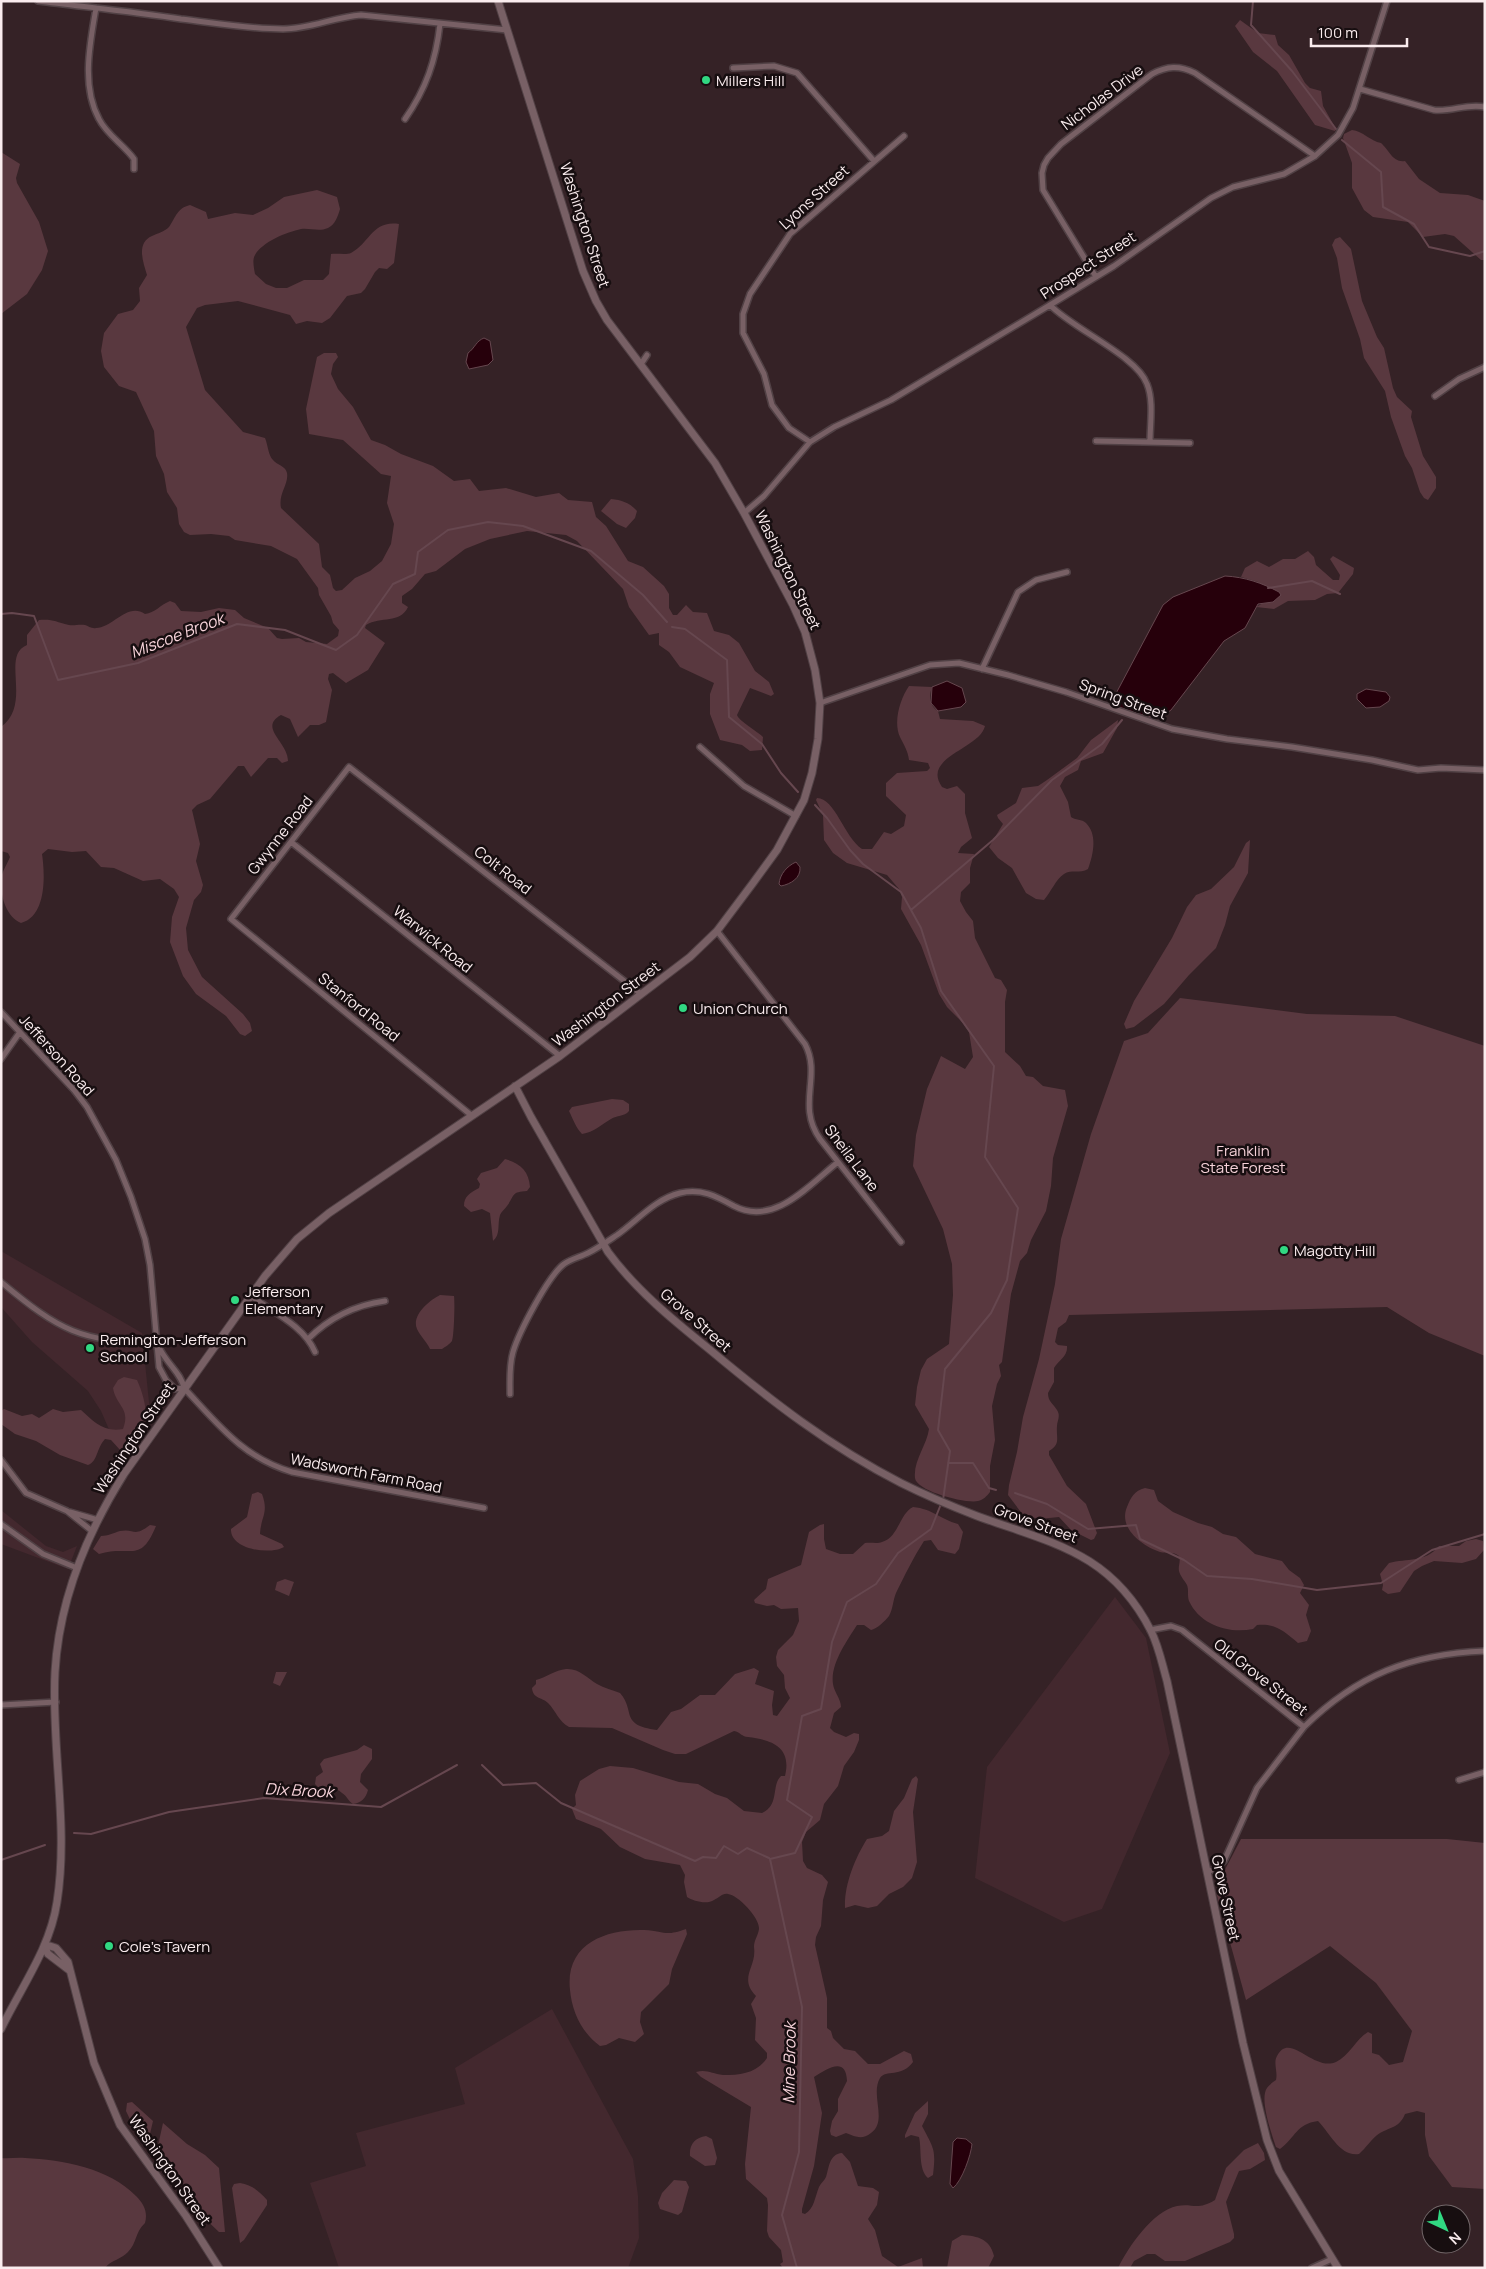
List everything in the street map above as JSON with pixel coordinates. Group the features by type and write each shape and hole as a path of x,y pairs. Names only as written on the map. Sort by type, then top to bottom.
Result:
{"main road":[{"name":"Washington Street","path":"219,2268 186,2216 120,2126 94,2063 68,1962 53,1947 45,1948 55,1913 60,1880 56,1702 58,1643 77,1568 92,1531 124,1474 184,1388 280,1258 319,1221 471,1115 560,1056 690,957 717,931 777,850 796,816 804,800 812,773 818,739 820,703 815,670 805,632 793,604 744,513 706,449 602,312 591,289 498,1"},
{"name":"Grove Street","path":"515,1086 603,1244 618,1266 647,1296 777,1406 836,1447 900,1483 942,1502 1062,1545 1090,1560 1119,1586 1137,1609 1150,1630 1159,1651 1167,1681 1243,2043 1267,2140 1279,2171 1338,2268"},
{"path":"1,2029 45,1948"}],"street":[{"path":"38,1 226,25 283,29 306,27 343,16 361,14 507,30"},
{"name":"Prospect Street","path":"744,513 764,496 810,442 834,427 891,400 1050,305 1096,277 1211,198 1233,187 1284,174 1315,156 1331,142 1344,126 1360,89 1387,1"},
{"path":"96,8 89,65 93,105 106,130 134,159 134,169"},
{"path":"405,119 425,85 433,66 440,24"},
{"path":"733,68 774,66 797,74 874,161"},
{"name":"Nicholas Drive","path":"1096,277 1044,190 1042,173 1044,164 1061,144 1152,74 1168,67 1178,67 1195,72 1315,156"},
{"path":"1360,89 1434,110 1446,110 1471,105 1485,108"},
{"name":"Lyons Street","path":"810,442 789,428 772,406 764,374 745,341 742,314 750,294 790,234 904,136"},
{"path":"1050,305 1061,317 1129,362 1142,374 1148,385 1150,396 1150,442"},
{"path":"641,364 647,355"},
{"path":"1435,396 1459,379 1485,367"},
{"path":"1096,441 1190,442"},
{"path":"982,669 1018,592 1036,580 1067,572"},
{"name":"Spring Street","path":"820,703 930,666 959,663 1066,692 1172,729 1227,740 1292,747 1418,770 1441,768 1485,770"},
{"path":"700,747 744,786 796,816"},
{"name":"Gwynne Road","path":"231,919 349,767"},
{"name":"Colt Road","path":"349,767 641,994"},
{"name":"Warwick Road","path":"291,842 560,1056"},
{"name":"Stanford Road","path":"231,919 471,1115"},
{"name":"Sheila Lane","path":"717,931 807,1048 811,1070 808,1106 810,1121 817,1135 901,1242"},
{"name":"Jefferson Road","path":"1,1012 87,1107 118,1163 145,1239 150,1265 158,1343 158,1362 164,1376 175,1389 184,1388 183,1379 169,1365 158,1343"},
{"path":"1,1059 20,1032"},
{"path":"510,1394 510,1364 516,1344 551,1280 563,1265 603,1244 658,1203 684,1193 706,1193 749,1211 772,1210 788,1202 838,1162"},
{"path":"1,1282 40,1314 73,1332 108,1341 158,1343"},
{"path":"251,1296 301,1331 315,1352"},
{"path":"308,1339 323,1325 339,1316 385,1301"},
{"name":"Wadsworth Farm Road","path":"184,1388 224,1432 250,1454 276,1467 292,1472 484,1508"},
{"path":"1,1460 26,1493 68,1511 98,1520"},
{"path":"68,1511 92,1531"},
{"path":"1,1524 43,1554 77,1568"},
{"name":"Old Grove Street","path":"1150,1630 1171,1626 1182,1630 1304,1727 1257,1788 1224,1861 1218,1868 1207,1872"},
{"path":"1304,1727 1339,1696 1379,1673 1441,1655 1485,1651"},
{"path":"1,1705 56,1702"},
{"path":"1459,1780 1485,1772"},
{"path":"1312,2268 1332,2259"}],"shaded area":[{"path":"484,338 490,341 493,360 488,365 469,369 466,362 468,353"},
{"path":"1225,576 1253,581 1279,592 1281,595 1273,602 1258,604 1245,628 1224,641 1171,710 1164,715 1150,717 1113,705 1112,701 1163,605 1173,597"},
{"path":"947,681 962,688 966,702 961,707 938,711 931,703 932,687"},
{"path":"1366,689 1386,692 1390,697 1389,701 1380,707 1366,708 1357,699 1357,694"},
{"path":"796,862 800,867 799,874 792,882 781,886 779,884 782,874"},
{"name":"Remington-Jefferson School","path":"1,1251 142,1333 151,1422 129,1453 111,1434 101,1411 88,1391 32,1342 1,1307"},
{"path":"1,1510 46,1546 63,1552 77,1546 68,1569 1,1544"},
{"path":"1115,1597 1146,1638 1170,1753 1102,1909 1064,1922 975,1878 987,1767"},
{"path":"552,2009 633,2159 638,2196 639,2238 628,2268 339,2268 310,2183 366,2166 356,2133 465,2104 455,2068"},
{"path":"957,2138 966,2139 972,2144 970,2155 960,2180 953,2188 950,2184 953,2142"}],"green space":[{"path":"1240,20 1258,33 1275,35 1278,45 1289,55 1305,83 1310,88 1321,91 1323,106 1336,129 1335,131 1315,125 1277,71 1253,52 1235,26"},
{"path":"1352,130 1381,143 1394,158 1405,161 1419,179 1440,193 1468,195 1485,201 1485,260 1481,260 1454,236 1445,234 1423,237 1408,222 1373,217 1364,210 1352,188 1352,163 1343,138 1344,134"},
{"path":"1,152 20,164 16,178 17,183 39,222 48,251 42,270 27,294 1,314"},
{"path":"317,190 337,197 340,209 334,223 325,229 301,229 289,232 269,242 258,250 254,257 255,274 266,284 276,288 287,288 304,280 323,280 329,274 331,254 351,253 383,225 399,224 394,263 387,269 379,268 361,293 347,296 330,318 322,323 307,321 296,324 290,315 238,301 205,305 197,308 186,327 205,390 243,432 265,438 271,458 286,471 287,477 280,503 281,508 319,544 322,567 330,575 333,588 336,591 342,590 355,578 370,571 382,561 391,544 394,524 387,503 391,476 381,474 343,440 309,434 306,409 317,357 324,353 336,353 338,357 333,364 331,374 338,389 353,407 371,440 433,466 454,481 470,479 479,491 506,488 536,497 559,493 568,500 592,502 596,517 606,526 628,561 643,567 664,586 669,594 669,608 673,615 677,615 686,605 693,612 707,613 714,631 729,635 739,643 755,671 769,682 774,694 771,696 750,688 737,715 763,737 762,750 750,751 742,745 720,740 710,714 710,694 714,683 680,667 669,652 659,645 659,633 649,635 629,607 623,589 577,541 566,535 527,531 490,539 465,549 436,571 425,574 412,589 402,596 402,603 408,607 405,612 395,618 372,622 366,625 365,628 385,643 368,670 346,683 333,673 329,674 328,679 332,690 326,722 319,725 310,725 298,737 290,719 281,715 275,720 272,725 273,730 287,754 288,761 282,763 277,758 268,758 251,777 244,766 238,766 210,799 197,805 192,810 200,844 196,861 203,885 201,892 194,900 186,928 188,950 202,977 243,1014 250,1023 252,1031 245,1036 240,1034 226,1016 196,994 183,976 170,942 172,917 179,897 174,889 160,879 143,881 114,868 101,867 86,851 72,852 48,849 42,854 44,883 36,912 29,919 21,923 11,916 5,905 1,885 2,874 10,857 8,853 1,851 1,727 10,717 15,706 16,659 19,651 27,645 27,635 39,620 51,620 96,628 102,627 132,611 145,614 155,611 170,601 175,603 181,611 201,612 219,608 235,610 244,618 268,628 277,638 299,638 306,642 327,644 338,636 339,630 333,623 319,595 318,588 297,559 271,546 235,540 229,536 211,534 190,535 184,532 179,524 177,508 167,492 164,474 156,456 154,431 136,392 119,386 104,367 101,351 104,333 118,314 133,310 140,301 139,288 147,275 142,253 144,243 147,239 169,227 182,208 190,205 206,212 208,219 235,213 253,215 284,197"},
{"path":"1340,237 1351,249 1362,301 1377,337 1384,348 1393,388 1397,397 1412,411 1411,417 1423,456 1436,477 1436,488 1428,500 1420,492 1412,468 1405,456 1391,417 1385,391 1364,358 1360,339 1342,288 1337,258 1332,245 1335,239"},
{"path":"611,499 626,502 637,511 635,518 626,528 617,524 601,511"},
{"path":"1308,551 1314,557 1316,565 1333,580 1339,580 1340,575 1330,559 1333,556 1354,568 1353,574 1338,593 1327,594 1315,600 1288,601 1274,609 1256,607 1265,602 1258,582 1241,577 1245,568 1257,561 1269,567 1283,559 1295,559"},
{"path":"909,686 932,687 930,693 931,700 933,706 938,711 940,719 973,721 985,726 981,734 945,761 939,768 938,777 942,787 947,789 957,786 965,794 965,813 972,838 961,847 958,853 974,854 970,868 970,883 961,892 960,901 973,921 975,938 995,978 1001,980 1007,990 1005,1002 1005,1052 1020,1066 1026,1076 1033,1077 1043,1086 1065,1090 1068,1106 1053,1158 1051,1186 1046,1211 1031,1240 1027,1253 1020,1261 1011,1294 1002,1362 999,1365 1001,1376 997,1384 992,1406 995,1440 990,1466 990,1492 985,1498 978,1501 963,1500 932,1492 924,1488 915,1478 916,1465 929,1429 915,1405 917,1387 921,1370 927,1359 949,1344 953,1295 952,1264 943,1229 913,1166 916,1135 927,1089 941,1056 965,1069 973,1057 969,1032 947,1007 939,994 921,945 901,909 902,897 899,889 887,875 847,863 833,853 824,840 823,815 816,800 817,798 829,804 850,836 862,849 872,849 884,832 891,834 904,826 906,815 886,796 886,783 897,773 927,771 930,768 928,763 909,760 898,731 898,711"},
{"path":"1118,720 1117,728 1103,753 1081,761 1078,770 1065,777 1060,786 1068,802 1071,817 1086,823 1092,833 1093,851 1088,869 1064,874 1058,879 1044,900 1036,899 1026,893 1012,868 998,858 989,847 1003,824 997,815 1016,803 1022,788 1038,786 1047,780 1077,758 1091,740"},
{"path":"1250,840 1248,873 1230,906 1216,948 1164,1004 1134,1027 1126,1029 1124,1024 1134,1001 1172,938 1187,907 1196,895 1211,889 1234,867 1246,843"},
{"name":"Franklin State Forest","path":"1180,998 1307,1014 1395,1016 1485,1046 1485,1356 1429,1333 1387,1307 1069,1315 1066,1322 1058,1328 1055,1342 1058,1345 1067,1346 1067,1349 1065,1355 1054,1368 1054,1382 1048,1393 1059,1416 1057,1443 1049,1451 1049,1455 1067,1486 1086,1504 1097,1533 1094,1539 1091,1540 1071,1530 1059,1517 1039,1519 1023,1515 1008,1495 1009,1485 1023,1417 1039,1359 1055,1284 1061,1239 1091,1134 1124,1041 1148,1033"},
{"path":"612,1099 623,1100 629,1104 629,1111 594,1130 582,1134 569,1111 572,1107"},
{"path":"505,1159 523,1168 528,1176 530,1187 527,1191 518,1192 514,1195 501,1213 498,1232 493,1241 490,1213 482,1209 471,1212 464,1206 464,1203 468,1195 479,1188 480,1184 477,1179 481,1173 497,1168"},
{"path":"440,1295 454,1296 453,1338 442,1349 430,1349 417,1329 417,1318 422,1309 431,1300"},
{"path":"124,1377 137,1380 141,1390 146,1411 144,1431 132,1447 121,1451 111,1440 105,1439 94,1461 88,1465 60,1455 36,1441 15,1434 1,1424 1,1411 4,1409 22,1416 32,1414 39,1418 53,1409 63,1412 81,1410 105,1428 123,1429 125,1416 113,1388 118,1380"},
{"path":"1145,1488 1154,1490 1158,1501 1173,1512 1212,1527 1223,1534 1236,1537 1255,1554 1282,1561 1289,1570 1300,1578 1304,1585 1300,1593 1309,1605 1306,1615 1311,1631 1307,1641 1298,1643 1284,1632 1269,1625 1257,1625 1253,1629 1244,1630 1225,1629 1208,1622 1200,1616 1189,1601 1187,1585 1179,1571 1179,1556 1153,1549 1139,1541 1129,1529 1125,1515 1127,1507 1133,1495"},
{"path":"258,1492 262,1494 265,1506 260,1534 282,1544 284,1547 270,1551 252,1549 237,1542 232,1536 231,1529 247,1517 252,1494"},
{"path":"913,1507 926,1510 958,1524 963,1532 959,1549 955,1554 938,1550 931,1540 924,1541 896,1593 889,1616 871,1630 864,1625 857,1625 844,1645 833,1676 833,1684 841,1707 834,1713 830,1728 834,1732 846,1737 854,1733 859,1734 859,1740 854,1752 844,1766 838,1786 824,1804 820,1820 806,1832 802,1842 803,1861 807,1868 822,1875 828,1882 823,1900 821,1926 815,1945 827,1998 827,2028 831,2031 833,2038 844,2049 855,2051 868,2064 880,2064 904,2051 911,2054 913,2062 904,2070 883,2075 880,2078 877,2085 878,2122 876,2128 871,2133 862,2137 846,2133 836,2137 831,2135 832,2121 838,2111 838,2099 847,2081 843,2068 839,2066 829,2068 814,2077 822,2113 814,2166 802,2213 808,2212 812,2206 834,2156 842,2153 850,2162 858,2186 873,2188 879,2192 877,2205 868,2219 875,2230 882,2256 898,2267 922,2258 923,2268 783,2268 780,2264 783,2262 781,2250 769,2237 767,2231 767,2198 746,2179 745,2164 751,2107 701,2077 696,2072 706,2071 723,2075 742,2074 758,2067 767,2058 767,2053 755,2040 756,2018 751,2004 756,1996 751,1989 748,1978 759,1929 756,1919 748,1908 732,1895 724,1894 708,1902 696,1901 687,1897 684,1882 685,1875 680,1865 645,1859 620,1847 601,1829 576,1819 572,1809 576,1805 575,1795 580,1781 599,1769 610,1766 633,1768 679,1782 698,1784 715,1794 727,1798 744,1811 762,1813 771,1805 778,1780 781,1776 785,1776 786,1758 783,1752 772,1743 746,1737 734,1731 686,1754 675,1754 612,1728 569,1727 546,1701 534,1694 532,1688 536,1684 536,1680 555,1672 566,1669 575,1670 593,1682 620,1693 625,1700 630,1716 637,1725 657,1730 671,1712 681,1709 700,1695 715,1695 735,1674 754,1668 759,1671 755,1684 774,1691 773,1715 777,1716 790,1698 785,1688 784,1675 777,1666 776,1657 778,1650 793,1635 799,1621 798,1608 781,1609 774,1605 767,1606 755,1603 754,1600 766,1589 768,1579 801,1565 809,1532 820,1525 824,1524 826,1549 840,1554 853,1554 865,1543 880,1543 888,1539 896,1531 908,1510"},
{"path":"150,1525 156,1526 145,1545 139,1549 99,1554 93,1549 101,1536 125,1530 137,1532"},
{"path":"1476,1539 1483,1541 1484,1550 1476,1559 1462,1563 1434,1561 1414,1571 1400,1592 1388,1594 1382,1590 1383,1585 1380,1574 1389,1563 1422,1558 1439,1546 1459,1546 1466,1541"},
{"path":"285,1579 294,1582 289,1596 275,1590 277,1582"},
{"path":"276,1672 287,1672 280,1686 273,1683"},
{"path":"364,1745 372,1749 372,1759 361,1774 360,1782 368,1790 361,1801 353,1804 344,1794 337,1790 328,1787 318,1787 315,1784 316,1777 323,1772 320,1764 324,1759 357,1750"},
{"path":"916,1776 918,1779 913,1812 917,1862 912,1878 903,1887 889,1894 877,1906 868,1908 855,1905 845,1908 848,1881 863,1846 867,1839 882,1836 889,1831 894,1811 904,1798 912,1779"},
{"path":"1241,1839 1447,1839 1485,1843 1485,2189 1452,2187 1429,2156 1425,2135 1425,2113 1417,2111 1405,2114 1401,2122 1377,2135 1359,2154 1346,2152 1341,2148 1318,2121 1305,2125 1280,2149 1276,2147 1264,2100 1267,2088 1276,2080 1276,2059 1282,2049 1295,2050 1327,2064 1336,2062 1345,2056 1368,2032 1372,2034 1372,2053 1379,2055 1389,2065 1403,2062 1412,2031 1376,1983 1330,1946 1246,2000 1216,1892 1219,1881"},
{"path":"686,1929 687,1934 672,1969 669,1984 641,2012 640,2022 644,2034 635,2042 619,2038 600,2046 583,2028 571,1998 570,1974 574,1961 581,1951 590,1942 615,1932 644,1930 669,1933"},
{"path":"928,2101 928,2114 922,2126 932,2145 934,2160 933,2175 928,2178 923,2170 919,2137 911,2135 905,2138 905,2135 915,2113"},
{"path":"132,2102 153,2121 149,2138 136,2132 126,2111 127,2103"},
{"path":"163,2123 219,2168 225,2232 219,2232 199,2213 188,2191 157,2150"},
{"path":"706,2136 712,2139 717,2158 715,2165 705,2166 690,2156 694,2142"},
{"path":"1258,2143 1264,2153 1265,2160 1250,2169 1239,2171 1226,2202 1234,2234 1234,2238 1230,2242 1185,2261 1165,2261 1155,2254 1147,2254 1134,2261 1130,2268 1118,2268 1135,2240 1150,2222 1159,2215 1177,2206 1199,2206 1215,2200 1226,2168 1244,2150"},
{"path":"1,2158 40,2159 85,2167 125,2186 141,2202 145,2208 146,2215 145,2223 139,2230 131,2249 105,2268 1,2268"},
{"path":"674,2180 686,2181 689,2187 682,2212 678,2215 660,2209 658,2203 662,2193"},
{"path":"240,2183 258,2191 267,2200 267,2205 244,2240 240,2243 232,2188 234,2184"},
{"path":"962,2235 973,2236 990,2246 994,2256 988,2268 947,2268 952,2241"}],"waterway":[{"path":"1253,1 1251,25 1292,71 1336,129"},
{"path":"1342,140 1381,172 1383,207 1414,224 1429,247 1470,256 1485,251"},
{"name":"Miscoe Brook","path":"1,614 12,613 34,616 58,680 138,663 237,624 285,630 336,650 357,635 393,584 415,574 418,552 448,530 488,522 523,526 591,551 643,595 667,622"},
{"path":"1268,588 1312,581 1340,594"},
{"name":"Miscoe Brook","path":"672,627 685,629 727,660 729,717 762,744 781,773 798,792"},
{"path":"911,910 993,840 1052,780 1102,744 1122,720"},
{"name":"Miscoe Brook","path":"815,805 863,864 901,892 921,928 941,991 994,1066 985,1157 1018,1208 1007,1280 991,1313 945,1369 938,1430 950,1451 943,1500"},
{"path":"948,1463 973,1463 989,1488 996,1490"},
{"path":"1015,1493 1047,1504 1088,1529 1136,1525 1140,1539 1184,1560 1207,1576 1252,1579 1317,1590 1381,1583 1432,1550 1485,1534"},
{"name":"Miscoe Brook","path":"770,1859 795,1853 812,1817 787,1800 802,1716 821,1709 832,1642 847,1602 876,1584 898,1553 931,1529 941,1504"},
{"name":"Dix Brook","path":"74,1833 91,1834 169,1812 264,1798 381,1807 457,1765"},
{"name":"Dix Brook","path":"482,1765 503,1785 536,1783 561,1803 695,1861 703,1857 716,1858 724,1846 738,1854 747,1848 769,1858"},
{"name":"Dix Brook","path":"1,1860 45,1845"},
{"name":"Mine Brook","path":"770,1859 802,2007 799,2152 782,2215 797,2268"}],"place":[{"name":"Millers Hill","path":"706,80"},
{"name":"Union Church","path":"683,1008"},
{"name":"Magotty Hill","path":"1284,1250"},
{"name":"Jefferson Elementary","path":"235,1300"},
{"name":"Remington-Jefferson School","path":"90,1348"},
{"name":"Cole's Tavern","path":"109,1946"}]}
